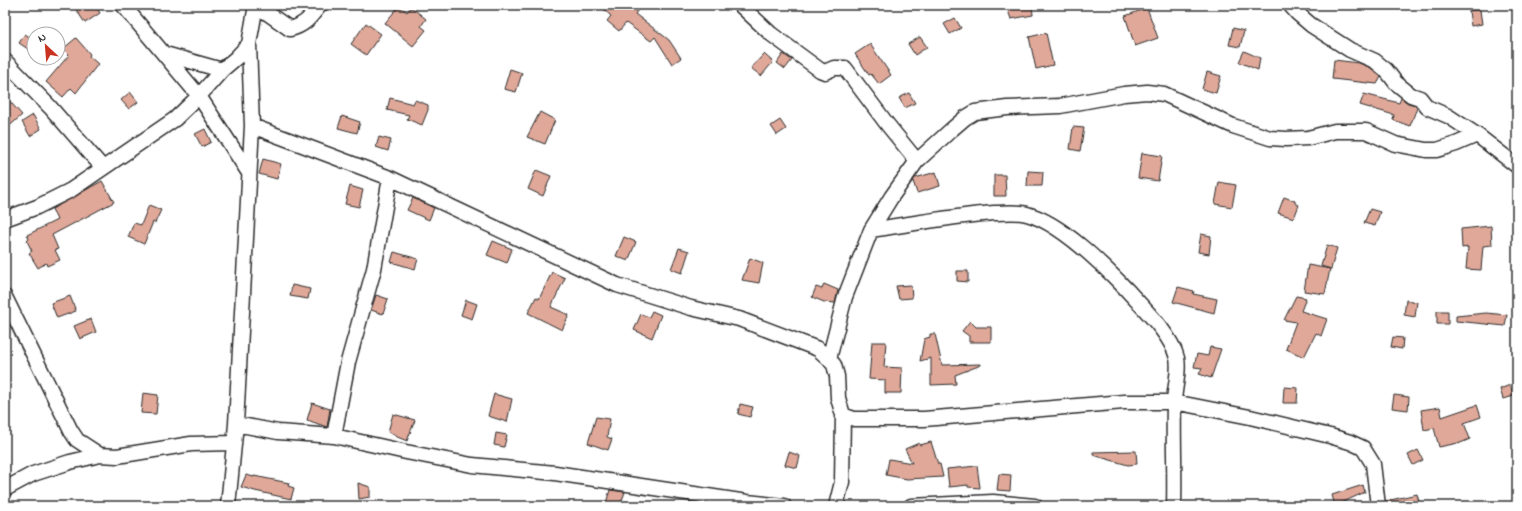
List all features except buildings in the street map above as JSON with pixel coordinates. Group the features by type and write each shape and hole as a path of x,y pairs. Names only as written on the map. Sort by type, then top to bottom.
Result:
{"street":[{"path":"123,5 199,96 249,173"},
{"path":"228,506 236,424 252,126 249,44 256,5 290,29 300,27 309,19 320,5"},
{"path":"740,5 771,34 820,70 825,72 834,68 845,68 887,124 918,161"},
{"path":"1290,5 1311,25 1350,50 1376,61 1386,70 1396,83 1411,95 1420,98 1427,107 1448,116 1477,135 1517,166"},
{"path":"5,219 37,207 71,190 174,119 199,96 222,70 249,44"},
{"path":"165,54 222,70"},
{"path":"5,61 50,107 104,168"},
{"path":"830,358 846,297 871,230 892,196 918,161 951,130 975,112 1006,108 1060,106 1124,94 1147,92 1164,94 1233,126 1270,138 1308,138 1335,131 1366,131 1395,144 1426,150 1437,150 1477,135"},
{"path":"252,126 390,178 617,285 651,297 738,319 818,349 830,358 834,365 837,376 838,398 843,415 842,482 836,506"},
{"path":"334,436 348,362 374,268 390,178"},
{"path":"871,230 974,215 1026,213 1042,220 1058,230 1109,272 1142,306 1170,342 1176,358 1177,365 1174,402 1174,506"},
{"path":"5,297 77,440 100,455"},
{"path":"843,415 854,419 924,419 1124,402 1174,402 1250,417 1330,436 1363,448 1373,464 1378,506"},
{"path":"236,424 278,432 334,436 472,465 554,473 784,506"},
{"path":"5,489 33,474 70,462 100,455 117,456 191,444 234,443"},
{"path":"911,506 993,502 1035,506"}]}
